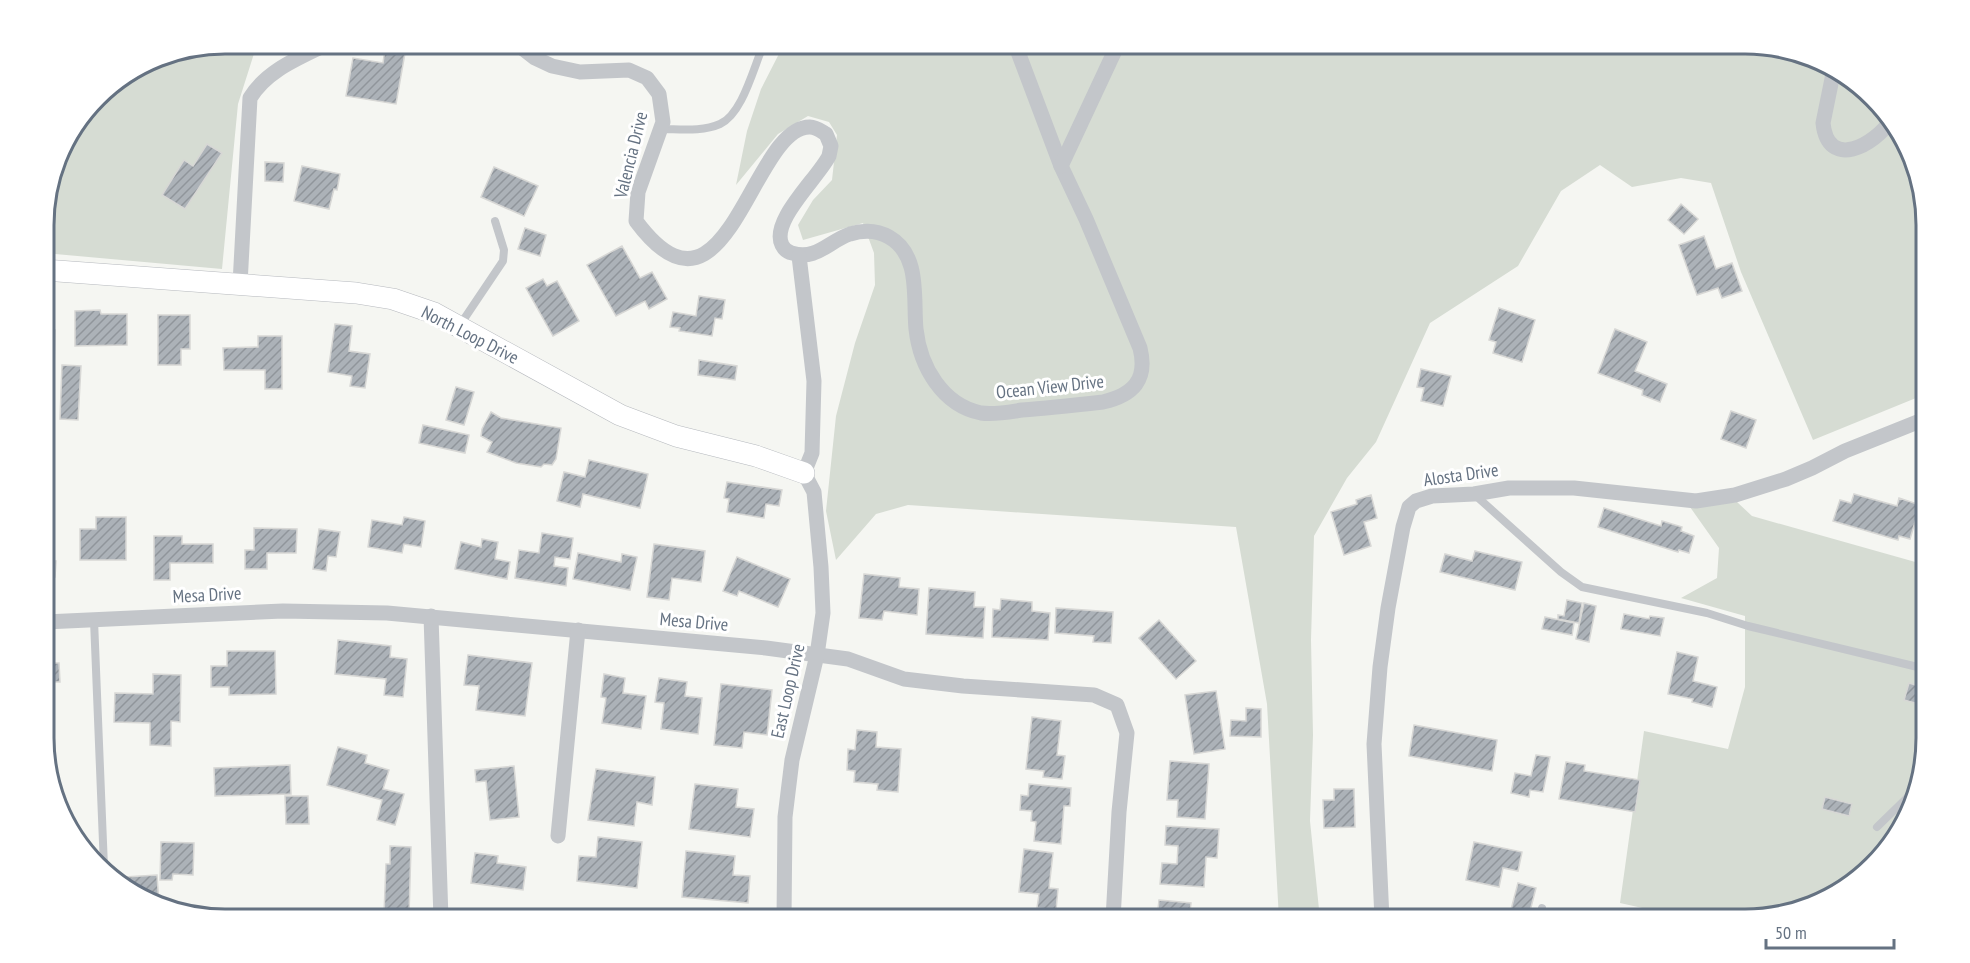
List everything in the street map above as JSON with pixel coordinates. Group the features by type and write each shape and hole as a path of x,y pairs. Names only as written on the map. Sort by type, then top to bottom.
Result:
{"street":[{"path":"240,284 250,98 257,87 286,64 306,54"},
{"name":"Valencia Drive","path":"530,54 552,66 580,72 628,70 647,78 659,94 663,122 638,192 636,221 648,237 668,253 686,258 701,255 712,249 731,226 766,167 787,139 800,129 808,127 814,127 826,134 831,146 826,163 784,218 780,229 779,236 782,246 788,252 799,256"},
{"name":"Ocean View Drive","path":"799,256 814,254 847,235 862,231 878,232 896,241 908,260 913,275 916,329 925,365 945,394 969,410 992,413 1103,402 1119,399 1129,392 1137,383 1142,372 1143,360 1140,348 1086,219 1060,166 1020,54"},
{"path":"1060,166 1113,54"},
{"path":"1832,78 1823,123 1824,132 1829,141 1838,148 1849,151 1877,138 1885,128"},
{"path":"799,256 814,381 812,453 804,473"},
{"name":"North Loop Drive","path":"54,271 356,293 393,299 434,313 620,416 676,436 756,456 804,473"},
{"name":"Alosta Drive","path":"1382,909 1374,744 1380,667 1403,526 1410,507 1416,501 1446,494 1474,494 1509,488 1574,488 1696,501 1735,495 1786,479 1845,451 1916,423"},
{"name":"East Loop Drive","path":"784,909 785,817 792,760 817,655 823,614 814,492 804,473"},
{"name":"Mesa Drive","path":"54,622 283,611 431,616 766,648 848,659 904,679 963,686 1094,695 1117,705 1127,733 1119,812 1114,909"},
{"path":"431,616 441,909"},
{"path":"558,836 578,630"}],"lane":[{"path":"660,129 700,129 722,124 733,115 760,54"},
{"path":"459,326 503,261 504,250 495,221"},
{"path":"1474,494 1561,572 1582,587 1707,613 1748,626 1916,667"},
{"path":"94,620 104,859"},
{"path":"1876,827 1904,799"}],"shaded area":[{"path":"254,54 238,104 222,269 54,254 55,203 67,160 77,139 96,112 112,96 139,77 181,60 203,55"},
{"path":"779,54 1745,54 1778,57 1810,67 1849,89 1881,121 1903,160 1915,203 1916,398 1813,440 1741,272 1711,183 1681,178 1632,187 1600,165 1561,191 1518,266 1430,323 1376,442 1347,478 1314,536 1310,821 1319,909 1278,909 1267,704 1236,527 908,505 876,514 836,560 826,511 836,416 855,343 875,285 874,253 863,223 803,240 798,225 813,200 832,180 837,135 829,122 808,116 778,134 736,185 747,131 761,89"},
{"path":"1737,502 1752,516 1916,562 1915,760 1903,803 1881,842 1849,874 1821,891 1778,906 1756,909 1647,909 1620,903 1644,731 1728,749 1745,687 1745,616 1681,598 1717,578 1719,548 1690,507"}],"building":[{"path":"384,54 405,54 396,104 346,96 353,58 383,63"},
{"path":"207,144 222,153 185,209 162,195 184,160 193,166"},
{"path":"265,162 284,163 283,182 265,181"},
{"path":"302,166 340,174 337,190 334,189 329,209 294,201"},
{"path":"494,167 538,186 524,216 481,197"},
{"path":"1681,204 1698,219 1684,234 1668,220"},
{"path":"525,228 546,235 540,256 518,249"},
{"path":"1704,236 1716,269 1732,263 1742,291 1722,298 1718,288 1697,295 1679,245"},
{"path":"622,246 640,278 652,272 667,299 649,309 645,301 616,316 587,265"},
{"path":"543,279 547,286 557,281 579,321 553,336 526,288"},
{"path":"699,296 725,300 722,319 715,318 712,336 679,331 680,328 670,327 673,312 696,316"},
{"path":"1499,308 1535,320 1522,362 1493,353 1496,342 1489,340"},
{"path":"100,310 101,314 127,314 127,345 75,346 75,311"},
{"path":"158,315 190,315 190,349 181,349 181,365 158,365"},
{"path":"335,324 352,326 349,351 370,354 365,388 350,386 352,376 328,372"},
{"path":"1615,329 1647,342 1635,371 1667,384 1660,402 1642,395 1643,390 1598,373"},
{"path":"258,336 282,336 282,389 265,389 265,370 224,370 223,348 258,347"},
{"path":"699,360 737,366 735,380 698,375"},
{"path":"62,365 81,366 78,420 60,419"},
{"path":"1421,369 1451,376 1443,406 1421,401 1424,388 1417,387"},
{"path":"456,387 474,392 464,425 446,420"},
{"path":"1731,411 1756,420 1746,448 1721,439"},
{"path":"491,412 501,418 561,428 556,459 552,465 544,464 541,467 516,463 487,452 492,442 481,436"},
{"path":"423,425 469,435 465,453 419,443"},
{"path":"589,460 648,474 640,508 583,494 580,507 557,501 564,472 585,477"},
{"path":"727,482 782,490 779,506 766,504 764,518 727,512 729,499 724,498"},
{"path":"1854,494 1897,506 1899,498 1916,504 1916,519 1910,539 1899,536 1898,540 1833,521 1840,500 1851,503"},
{"path":"1371,495 1377,518 1364,522 1371,546 1344,555 1331,512 1357,504 1356,500"},
{"path":"1604,508 1661,526 1662,521 1682,527 1681,531 1694,536 1689,553 1679,550 1678,552 1598,527"},
{"path":"96,517 126,517 126,560 80,560 80,529 96,529"},
{"path":"404,517 425,521 421,547 404,544 402,553 368,547 372,520 402,525"},
{"path":"254,528 297,529 296,553 267,553 267,569 245,569 245,550 254,550"},
{"path":"319,529 340,532 336,557 328,556 326,571 313,569"},
{"path":"542,533 573,538 570,559 555,557 554,566 568,568 566,586 515,578 519,550 539,553"},
{"path":"154,536 182,536 182,544 213,544 213,563 170,563 170,580 154,580"},
{"path":"482,539 498,542 495,559 510,562 507,579 455,569 461,542 481,547"},
{"path":"654,544 705,551 701,582 672,578 669,600 647,597"},
{"path":"1475,551 1522,562 1515,590 1440,572 1445,554 1472,561"},
{"path":"578,553 621,562 622,554 637,557 630,590 573,579"},
{"path":"737,557 790,579 778,607 739,591 737,596 723,591"},
{"path":"54,561 56,561 54,577"},
{"path":"864,574 900,578 899,587 919,589 917,615 884,611 882,620 859,618"},
{"path":"929,588 975,592 974,607 985,607 983,638 926,634"},
{"path":"1001,599 1032,602 1032,611 1050,613 1048,640 992,637 993,609 1000,610"},
{"path":"1567,600 1582,603 1579,623 1558,619 1558,615 1564,616"},
{"path":"1584,603 1596,606 1589,642 1576,639"},
{"path":"1056,608 1113,612 1111,643 1093,642 1094,636 1055,633"},
{"path":"1624,614 1649,619 1650,616 1664,618 1660,636 1621,629"},
{"path":"1545,617 1574,623 1572,635 1542,629"},
{"path":"1159,620 1196,661 1176,679 1139,638"},
{"path":"338,640 391,646 390,657 407,659 403,697 384,695 386,679 335,674"},
{"path":"227,651 275,651 276,694 229,695 229,687 211,687 211,666 227,666"},
{"path":"1677,652 1698,657 1693,681 1717,687 1712,707 1692,702 1693,699 1668,694"},
{"path":"468,655 532,663 525,716 476,710 479,686 464,685"},
{"path":"54,663 59,663 60,682 54,682"},
{"path":"153,674 181,675 180,722 171,721 171,746 150,745 150,723 114,722 115,693 153,694"},
{"path":"604,674 625,678 623,693 646,696 641,729 602,723 606,698 601,697"},
{"path":"659,678 687,682 685,696 702,698 698,734 661,729 664,703 655,702"},
{"path":"1909,683 1916,685 1916,703 1904,700"},
{"path":"721,684 772,690 767,735 744,732 742,748 714,745"},
{"path":"1216,691 1225,749 1194,754 1185,695"},
{"path":"1246,708 1261,709 1261,737 1230,736 1231,720 1246,721"},
{"path":"1032,717 1061,721 1057,755 1065,756 1062,779 1043,777 1044,771 1026,769"},
{"path":"1414,725 1497,740 1492,771 1409,756"},
{"path":"857,730 877,732 876,747 901,749 898,792 877,790 878,784 854,782 855,771 847,770 848,749 855,750"},
{"path":"338,747 367,755 365,763 389,770 383,789 404,794 395,825 377,820 382,800 327,785"},
{"path":"1536,755 1550,757 1543,792 1530,790 1529,797 1511,793 1515,773 1531,776"},
{"path":"1170,761 1209,764 1205,819 1177,817 1178,800 1167,800"},
{"path":"1566,762 1585,765 1584,771 1640,780 1635,812 1559,799"},
{"path":"290,765 291,794 215,796 214,768"},
{"path":"514,766 519,817 490,820 486,781 476,782 475,770"},
{"path":"596,769 655,777 652,805 637,802 634,826 588,820"},
{"path":"695,784 738,789 736,807 754,809 750,837 689,829"},
{"path":"1029,784 1071,788 1070,806 1064,806 1061,844 1034,841 1036,822 1031,821 1032,811 1020,810 1021,795 1028,796"},
{"path":"1334,789 1354,789 1355,827 1324,828 1323,800 1334,800"},
{"path":"285,796 308,796 309,824 286,824"},
{"path":"1825,797 1852,804 1849,816 1822,809"},
{"path":"1166,826 1219,829 1217,858 1206,857 1204,887 1160,884 1162,863 1177,864 1178,846 1165,845"},
{"path":"598,837 642,842 637,888 577,881 579,856 596,857"},
{"path":"161,842 194,843 193,875 173,874 172,880 160,880"},
{"path":"1474,842 1522,852 1518,871 1503,868 1499,887 1466,880"},
{"path":"390,846 411,847 409,909 384,909 386,864 390,864"},
{"path":"1024,849 1053,853 1049,888 1058,889 1056,909 1037,908 1039,894 1019,892"},
{"path":"686,851 735,856 733,875 750,876 748,903 682,897"},
{"path":"475,853 498,856 497,863 526,867 523,890 471,883"},
{"path":"157,875 158,895 139,886 125,877"},
{"path":"1518,883 1536,888 1531,909 1511,909"},
{"path":"1159,900 1191,903 1190,909 1158,909"}]}
